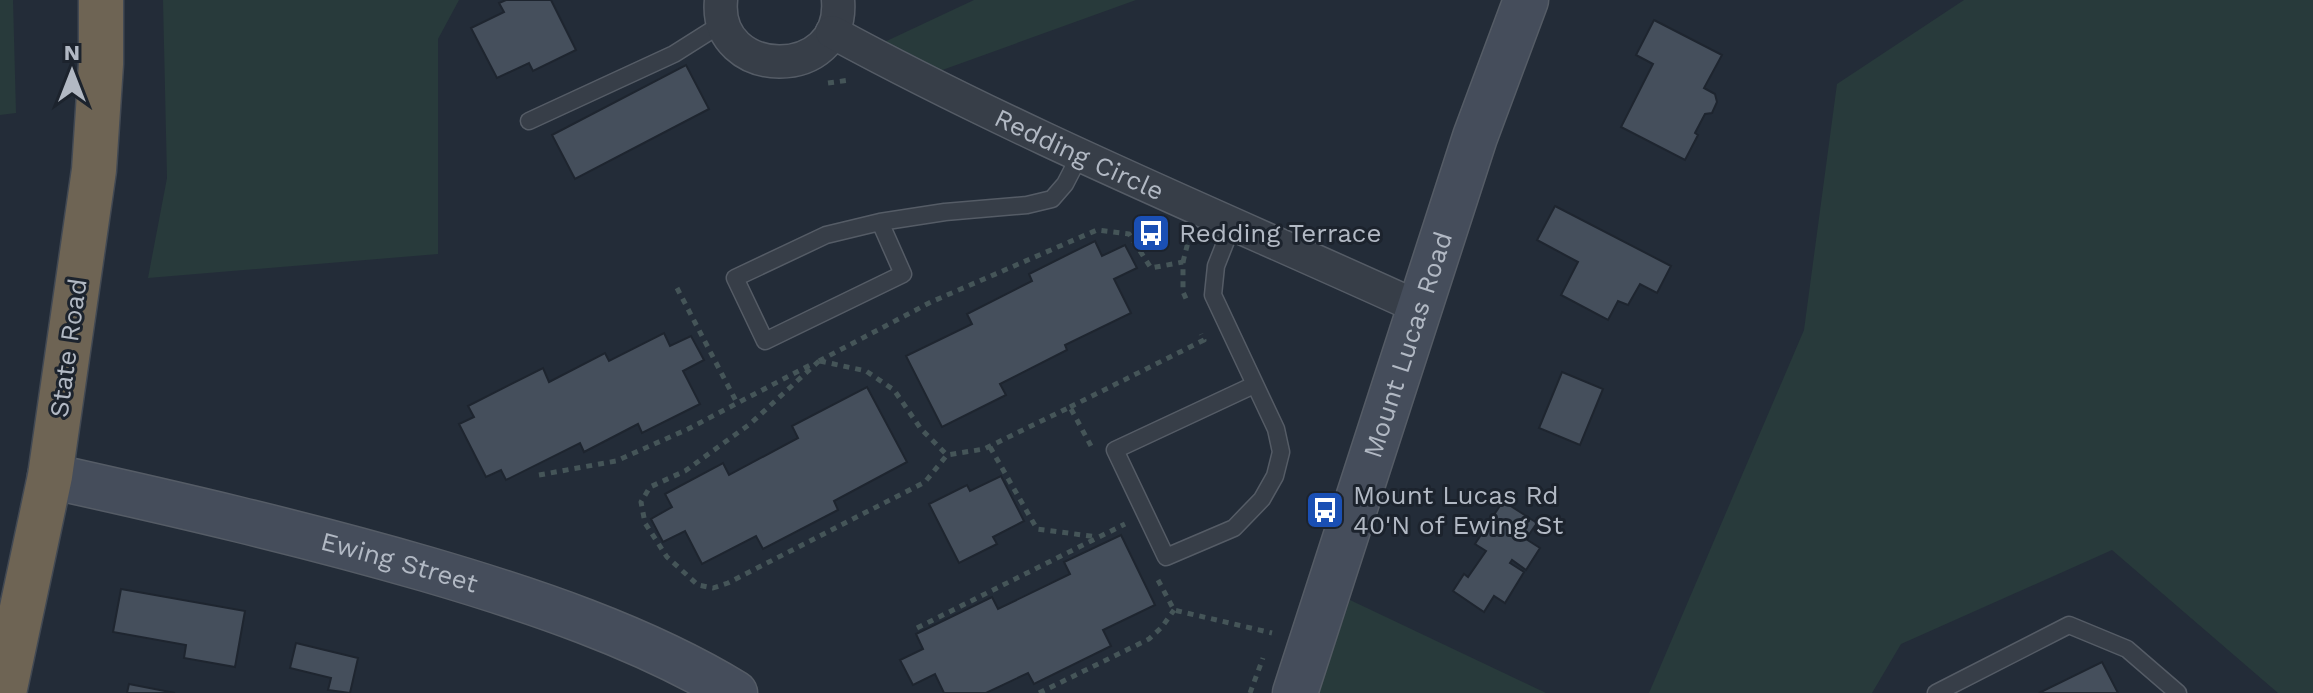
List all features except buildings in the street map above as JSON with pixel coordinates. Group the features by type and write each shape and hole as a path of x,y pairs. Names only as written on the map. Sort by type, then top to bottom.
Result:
{"highway":[{"name":"State Road","path":"4,693 50,476 94,170 101,64 101,0"}],"street":[{"path":"722,12 734,41 744,51 764,61 785,63 818,50 832,32 839,9 838,0"},
{"name":"Mount Lucas Road","path":"1295,693 1475,137 1526,0"},
{"name":"Redding Circle","path":"832,32 910,75 1079,157 1420,308"},
{"name":"Ewing Street","path":"50,476 229,515 506,592 691,682 735,693"}],"lane":[{"path":"529,121 674,54 722,12"},
{"path":"880,222 903,274 765,341 735,278 826,235 880,222 945,212 1027,205 1052,199 1065,184 1079,157"},
{"path":"1233,223 1216,266 1213,295 1276,429 1281,452 1275,476 1262,499 1234,528 1166,557 1115,450 1254,385"},
{"path":"1936,693 2069,625 2127,649 2178,693"}],"path":[{"path":"821,85 857,79"},
{"path":"539,475 616,461 688,429 931,302 1097,230 1129,234 1151,268 1183,262"},
{"path":"1189,234 1183,262 1183,292 1193,316"},
{"path":"677,288 737,403"},
{"path":"819,361 750,424 685,471 650,487 641,502 645,523 667,557 698,585 713,588 728,583 925,482 947,455 990,447 1204,340 1199,328"},
{"path":"819,361 866,371 894,390 921,429 947,455"},
{"path":"1070,407 1096,458"},
{"path":"990,447 1037,529 1099,537"},
{"path":"917,628 1129,522"},
{"path":"1155,572 1174,610"},
{"path":"1174,610 1272,633"},
{"path":"1039,693 1149,639 1174,610"}],"shaded area":[{"path":"0,0 13,0 16,113 0,115"},
{"path":"163,0 459,0 438,39 438,254 148,278 167,178"},
{"path":"974,0 1136,0 934,73 876,46"},
{"path":"1964,0 2313,0 2313,693 2278,693 2112,550 1901,644 1872,693 1649,693 1804,330 1837,84"},
{"path":"1350,600 1546,693 1318,693"}],"place":[{"name":"Redding Terrace","path":"1151,233"},
{"name":"Mount Lucas Rd 40'N of Ewing St","path":"1325,510"}]}
